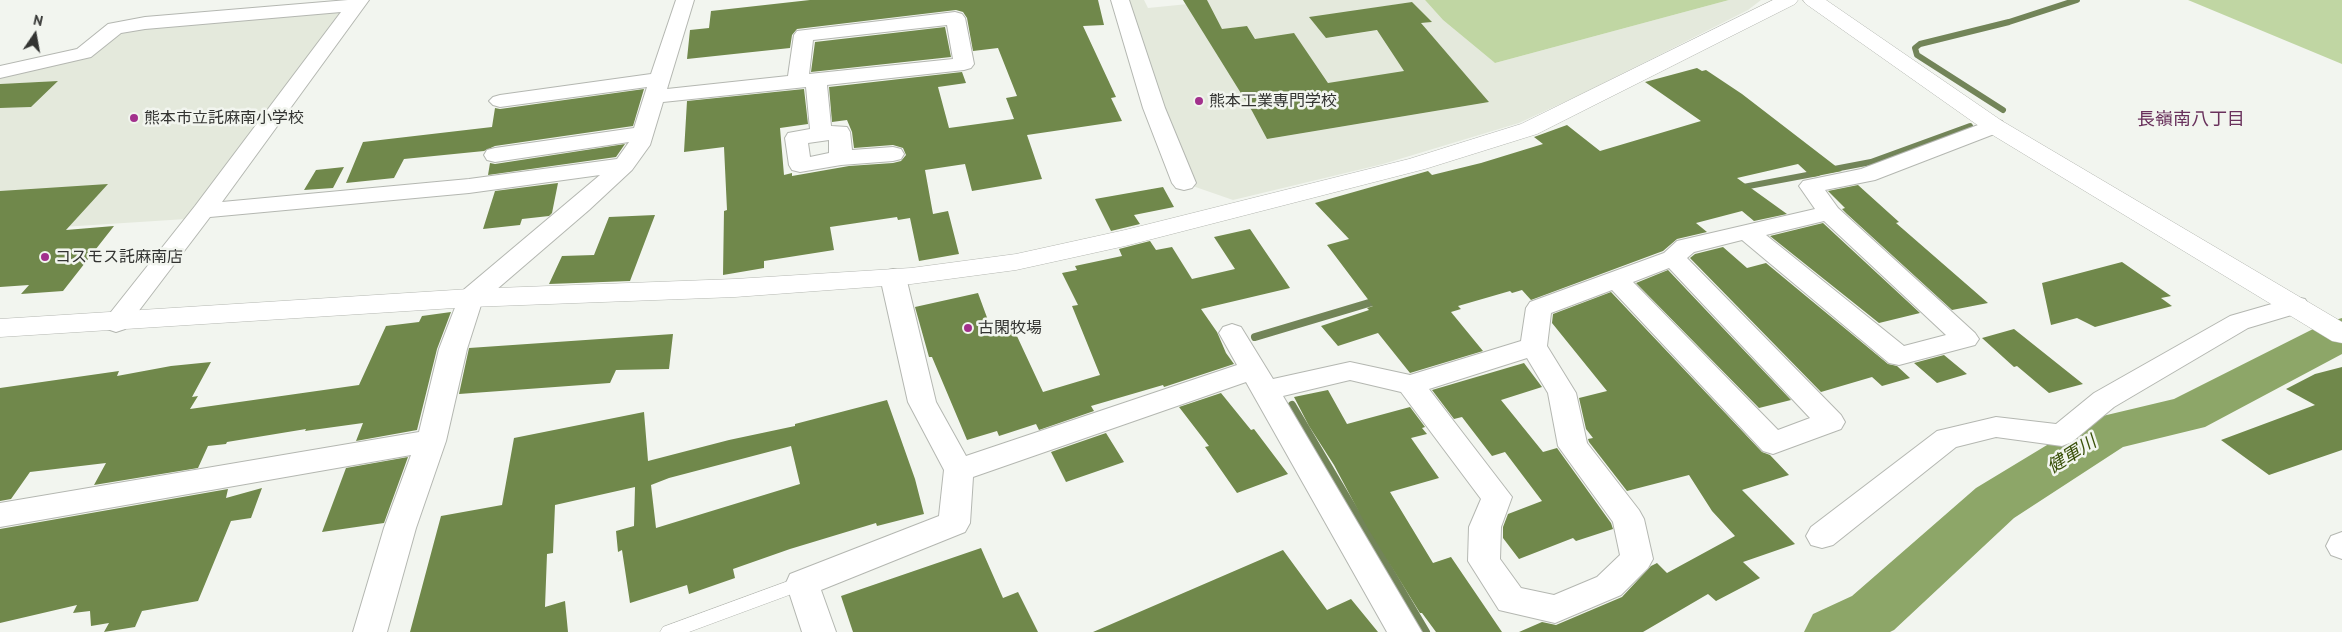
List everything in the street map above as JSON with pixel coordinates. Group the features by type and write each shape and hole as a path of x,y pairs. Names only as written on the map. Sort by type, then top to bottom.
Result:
{"street":[{"path":"370,632 400,528 430,440 453,349 470,298 581,205 624,165 639,145 685,0"},
{"path":"1120,0 1154,108 1184,183"},
{"path":"4,331 470,298 725,288 893,278 1016,262 1125,238 1417,164 1529,128 1788,0"},
{"path":"1813,0 1994,126 2342,334"},
{"path":"0,72 84,53 114,28 144,23 358,3"},
{"path":"116,323 203,212 358,3"},
{"path":"500,102 656,88 807,81 964,64 955,18 804,34 807,81 821,134"},
{"path":"1747,232 1899,356 1966,338 1828,213 1811,186 1867,175 1994,126"},
{"path":"841,158 839,132 796,138 800,165 841,158 893,154"},
{"path":"495,155 642,133"},
{"path":"203,212 469,186 624,165"},
{"path":"1410,385 1497,497 1485,527 1484,561 1511,600 1555,609 1609,586 1637,560 1628,519 1573,446 1562,393 1534,346 1539,308 1673,258 1686,246 1828,213"},
{"path":"1616,278 1772,443 1831,422 1673,258"},
{"path":"819,632 802,583 954,523 959,470 922,402 893,278"},
{"path":"1822,536 1947,439 1996,427 2062,435 2104,400 2239,322 2296,305"},
{"path":"1232,333 1405,632"},
{"path":"959,470 1260,380 1350,371 1410,385 1534,346"},
{"path":"0,515 430,440"}],"lane":[{"path":"669,632 802,583"}],"shaded area":[{"name":"熊本工業専門学校","path":"1129,0 1144,0 1148,8 1208,2 1207,0 1425,0 1443,20 1495,63 1729,0 1761,0 1748,10 1584,93 1519,123 1383,164 1233,200 1184,183","holes":["1412,2 1431,22 1327,38 1310,18","1247,26 1302,110 1419,93 1391,51 1438,43 1489,102 1267,139 1203,32","1294,34 1334,91 1263,38"]},
{"name":"熊本市立託麻南小学校","path":"346,10 186,219 0,231 0,108 31,107 58,81 0,84 0,76 106,44 128,28"}],"green space":[{"path":"1425,0 1729,0 1495,63 1443,20"},
{"path":"2188,0 2342,0 2342,64"}],"building":[{"path":"810,0 1098,0 1104,25 1083,26 1116,97 1111,98 1122,121 1027,135 1042,179 972,191 965,164 925,170 933,214 948,211 959,254 919,261 910,218 898,220 897,217 830,227 834,250 764,261 764,268 723,275 724,211 727,210 724,147 684,152 687,101 804,89 808,124 780,128 784,175 792,173 792,176 849,166 893,163 901,161 906,155 903,148 893,145 854,148 852,132 847,120 832,122 829,87 962,72 966,83 938,87 949,128 1014,119 1006,98 1017,96 998,48 973,51 967,18 963,12 956,10 797,29 792,35 790,48 687,59 690,30 709,28 711,11"},
{"path":"1183,0 1207,0 1222,29 1247,26 1255,39 1294,33 1328,83 1404,71 1377,30 1326,38 1309,17 1412,2 1432,22 1421,23 1489,102 1267,139 1252,111"},
{"path":"945,27 951,57 811,72 815,42"},
{"path":"1697,68 1702,71 1706,70 1742,94 1842,171 1812,177 1798,164 1737,178 1787,214 1754,221 1742,211 1696,223 1707,232 1677,239 1663,251 1531,300 1522,290 1512,293 1510,291 1458,306 1461,309 1451,312 1483,351 1410,373 1378,333 1338,346 1321,326 1369,310 1367,308 1373,306 1327,245 1349,239 1315,203 1428,171 1432,175 1481,163 1543,144 1534,137 1567,125 1600,151 1701,121 1645,82"},
{"path":"58,81 31,107 0,108 0,84"},
{"path":"644,89 633,126 495,146 484,151 404,159 394,178 346,183 363,142 492,127 495,108 500,109"},
{"path":"625,144 616,157 488,175 490,163 495,164"},
{"path":"344,167 333,188 304,190 316,170"},
{"path":"558,183 552,213 549,216 522,219 520,225 483,229 495,191"},
{"path":"108,184 66,230 114,226 63,291 21,294 29,285 0,287 0,191"},
{"path":"1858,185 1899,222 1896,223 1988,303 1952,310 1847,214 1842,209 1845,208 1828,191"},
{"path":"1163,187 1174,207 1134,215 1140,224 1111,231 1095,199"},
{"path":"655,215 630,281 549,284 562,256 594,255 609,217"},
{"path":"1823,223 1920,313 1879,323 1770,236"},
{"path":"1250,229 1290,288 1201,309 1217,332 1226,353 1234,364 1164,387 1163,385 1091,406 1094,411 1039,430 1036,424 999,436 997,431 967,440 932,357 929,357 915,307 978,293 989,323 1009,319 1043,392 1100,375 1072,306 1078,305 1062,273 1077,270 1075,266 1122,256 1119,249 1150,241 1156,250 1172,247 1192,279 1235,269 1214,237"},
{"path":"1723,247 1747,268 1766,263 1888,364 1897,366 1910,378 1882,386 1872,377 1821,392 1690,258 1695,254"},
{"path":"2122,262 2171,296 2161,298 2172,306 2095,327 2077,318 2051,325 2042,283"},
{"path":"1668,270 1791,400 1759,408 1636,283"},
{"path":"1611,292 1762,452 1770,455 1789,475 1742,490 1795,544 1743,562 1760,578 1716,601 1708,594 1643,632 1519,632 1542,622 1556,625 1622,597 1651,566 1657,563 1667,573 1735,536 1712,511 1689,475 1627,491 1589,442 1588,439 1593,438 1586,429 1579,398 1607,391 1552,323 1553,314"},
{"path":"451,312 437,349 417,430 356,441 363,423 305,431 306,429 227,442 226,444 208,446 198,468 94,485 106,463 30,472 11,499 0,501 0,388 119,371 117,376 171,366 211,362 192,397 198,396 190,409 359,385 386,326 419,322 422,316"},
{"path":"2014,329 2083,384 2049,393 2017,366 2014,367 1982,338"},
{"path":"673,334 669,369 616,370 610,383 459,394 469,348"},
{"path":"1944,355 1967,374 1937,383 1914,363"},
{"path":"1524,363 1542,387 1501,400 1543,452 1557,448 1611,523 1613,529 1576,541 1573,538 1519,559 1503,538 1503,527 1508,514 1542,501 1505,452 1492,456 1462,417 1454,419 1432,390"},
{"path":"2342,367 2342,450 2269,475 2221,440 2315,405 2286,389 2315,374"},
{"path":"1328,390 1347,424 1410,407 1425,427 1422,428 1427,434 1411,438 1439,478 1390,492 1433,563 1451,557 1502,632 1436,632 1422,613 1420,613 1367,527 1334,465 1309,426 1294,397"},
{"path":"1221,393 1251,430 1254,429 1288,474 1237,493 1205,447 1209,446 1179,407"},
{"path":"887,400 915,479 924,514 877,526 876,523 790,549 733,569 735,578 689,594 687,585 630,603 622,550 618,552 616,531 634,526 635,487 555,505 553,553 547,554 545,607 565,601 568,632 410,632 441,516 502,505 514,438 644,412 648,461 729,440 795,426 795,424","holes":["791,446 800,484 656,528 651,485 669,478"]},
{"path":"1106,433 1124,462 1066,482 1051,452"},
{"path":"408,457 384,523 322,532 346,468"},
{"path":"262,488 251,518 231,521 198,601 142,611 135,627 104,632 109,623 91,626 90,611 73,613 77,605 0,623 0,529 228,489 226,498"},
{"path":"981,548 1003,598 1018,592 1038,632 853,632 841,596"},
{"path":"1283,550 1327,610 1351,599 1378,632 1093,632"}],"waterway":[{"path":"2003,110 1917,55 1915,48 1920,44 2009,22 2077,0"},
{"path":"1829,170 1871,162 1970,126"},
{"path":"1738,188 1818,173"},
{"path":"1255,337 1379,300"},
{"name":"健軍川","path":"1834,632 1873,613 1995,503 2108,432 2187,414 2342,334"},
{"path":"1292,405 1426,632"}],"place":[{"name":"熊本工業専門学校","path":"1199,101"},
{"name":"熊本市立託麻南小学校","path":"134,118"},
{"name":"コスモス託麻南店","path":"45,257"},
{"name":"古閑牧場","path":"968,328"}],"district":[{"name":"長嶺南八丁目","path":"2191,120"}]}
